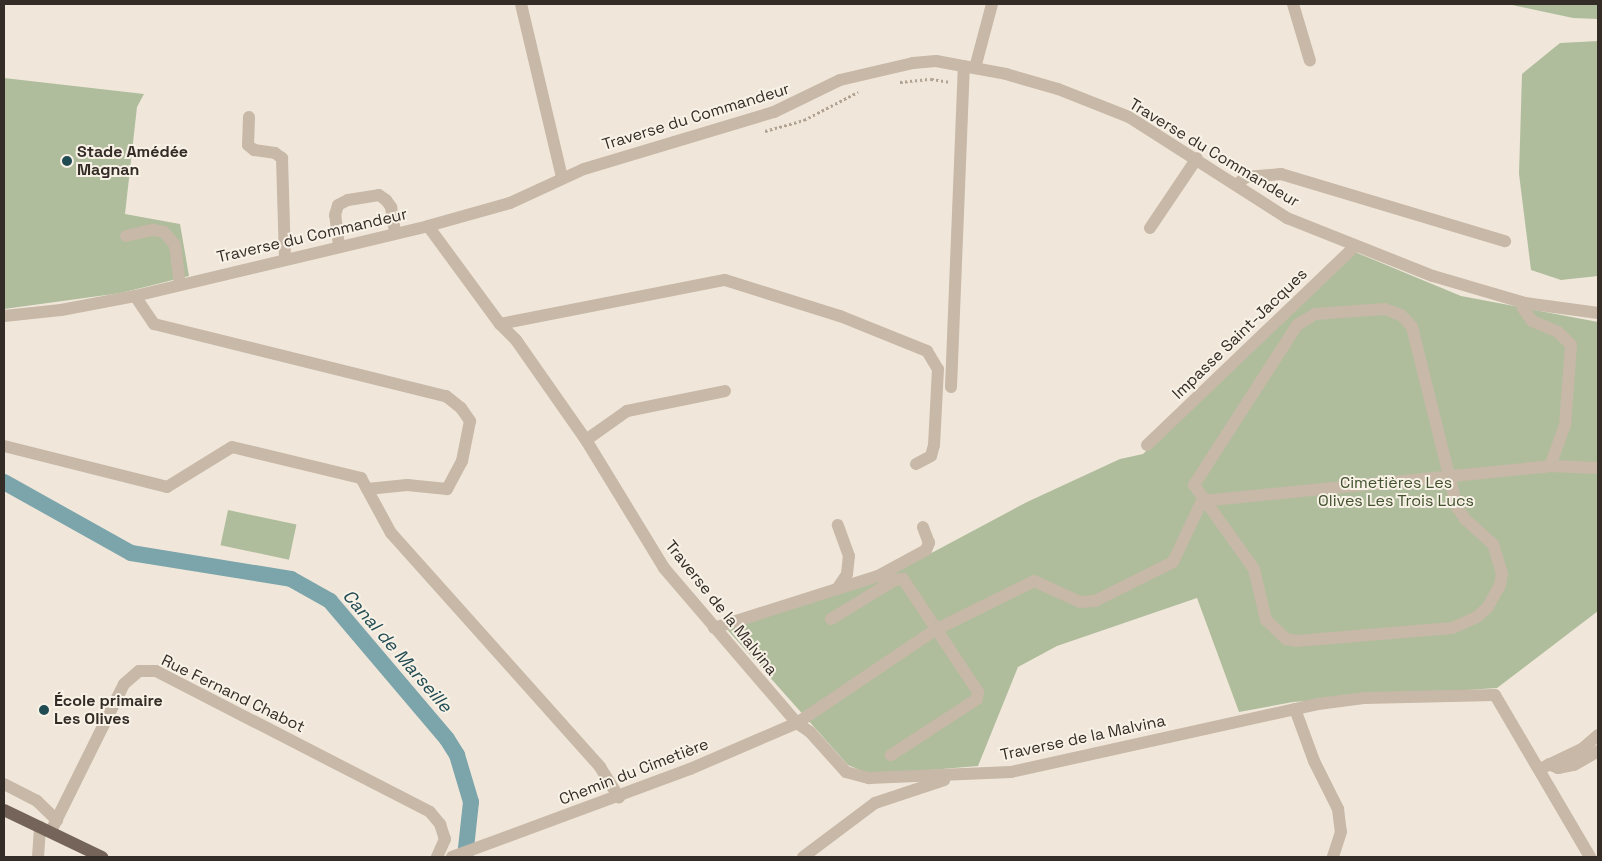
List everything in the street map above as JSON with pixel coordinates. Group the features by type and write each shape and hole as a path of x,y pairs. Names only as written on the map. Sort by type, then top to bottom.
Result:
{"main road":[{"path":"4,810 102,857"},
{"path":"4,819 45,829"}],"street":[{"path":"521,4 562,177"},
{"path":"951,387 964,84 992,4"},
{"path":"1293,4 1310,61"},
{"name":"Traverse du Commandeur","path":"4,316 61,310 135,296 428,226 510,203 562,177 774,112 847,78 913,63 936,61 970,67 1058,89 1129,117 1196,158 1287,218 1433,276 1524,303 1598,313"},
{"path":"249,117 248,145 254,150 275,153 282,158 285,259"},
{"path":"1150,228 1196,158"},
{"path":"1236,185 1246,177 1281,174 1505,241"},
{"path":"339,246 335,215 338,205 348,200 378,195 386,200 391,207 396,233"},
{"name":"Traverse de la Malvina","path":"428,226 500,324 516,340 586,440 664,568 797,723 810,732 846,772 868,778 1011,772 1295,710 1364,698 1495,695 1545,767 1590,857"},
{"path":"126,236 153,230 164,232 175,244 180,284"},
{"name":"Impasse Saint-Jacques","path":"1147,445 1355,246"},
{"path":"500,324 726,280 840,316 927,351 938,370 934,445 930,456 916,464"},
{"path":"135,296 154,324 446,396 461,408 470,421 462,461 447,488 407,485 367,489"},
{"path":"1524,303 1523,308 1532,321 1558,332 1571,345 1565,425 1550,466"},
{"path":"1385,309 1407,320 1416,338 1449,475 1461,515 1493,544 1502,573 1495,596 1488,607 1467,623 1452,628 1297,641 1286,639 1266,620 1254,569 1202,501 1194,485 1297,325 1321,313 1385,309"},
{"path":"586,440 627,411 725,391"},
{"path":"4,446 167,488 232,447 361,478 391,533 600,766 619,797"},
{"path":"1202,501 1550,466 1598,468"},
{"name":"Chemin du Cimetière","path":"453,857 619,797 797,723 935,630 1034,581 1080,602 1095,601 1173,562 1202,501"},
{"path":"838,525 849,556 847,574 838,589"},
{"path":"714,628 878,576 926,550 929,543 923,527"},
{"path":"831,619 900,579 978,697 891,755"},
{"name":"Rue Fernand Chabot","path":"45,829 57,820 124,684 139,670 156,671 430,812 440,824 445,839 437,857"},
{"path":"1295,710 1314,761 1338,809 1341,832 1333,857"},
{"path":"1545,767 1582,750 1598,735"},
{"path":"1545,767 1558,768 1574,765 1598,751"},
{"path":"803,857 875,803 961,774"},
{"path":"4,784 38,801 57,820"},
{"path":"38,857 45,829"}],"path":[{"path":"893,83 930,79 964,84"},
{"path":"760,132 804,120 867,89"}],"green space":[{"path":"1508,4 1598,4 1598,19 1573,18"},
{"path":"1598,41 1598,276 1561,280 1531,270 1519,174 1522,74 1560,43"},
{"name":"Stade Amédée Magnan","path":"4,78 144,94 137,107 125,214 180,224 189,276 121,293 4,309"},
{"name":"Cimetières Les Olives Les Trois Lucs","path":"1355,252 1461,296 1598,322 1598,611 1497,688 1293,702 1239,712 1197,598 1057,646 1018,667 978,766 871,775 848,765 725,627 879,581 1027,502 1120,459 1143,454"},
{"path":"228,510 296,525 289,560 221,545"}],"waterway":[{"name":"Canal de Marseille","path":"4,482 131,553 291,579 330,601 447,739 457,755 471,802 465,857"}],"place":[{"name":"Stade Amédée Magnan","path":"67,161"},
{"name":"École primaire Les Olives","path":"44,710"}]}
